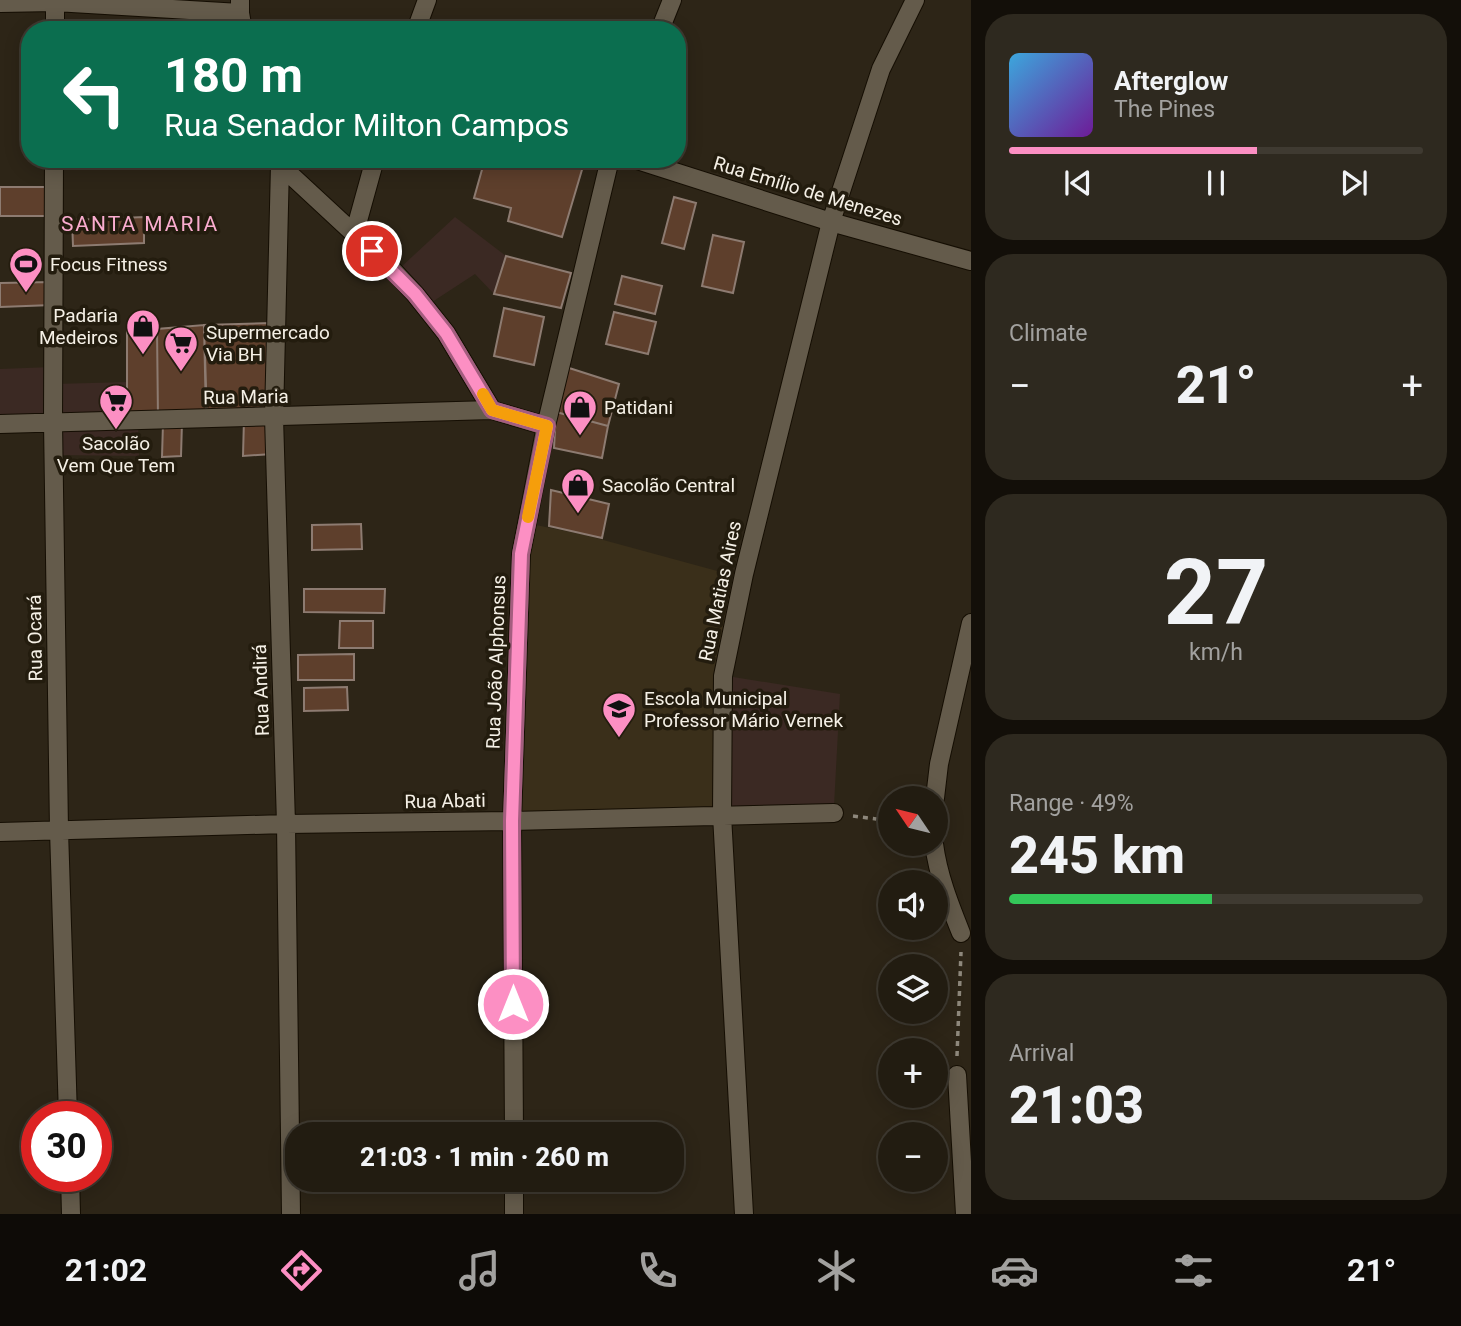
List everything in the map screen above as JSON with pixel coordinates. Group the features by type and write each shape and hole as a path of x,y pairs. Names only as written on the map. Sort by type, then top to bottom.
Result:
{"street":[{"path":"419,21 426,0"},
{"path":"664,21 672,0"},
{"name":"Rua Matias Aires","path":"744,1214 722,815 723,676 744,574 831,222 881,69 915,0"},
{"path":"55,2 55,21"},
{"path":"0,3 55,2 241,14"},
{"name":"Rua Ocará","path":"54,168 53,422 59,830 68,1101"},
{"name":"Rua Andirá","path":"278,168 274,417 286,824 291,1214"},
{"path":"284,168 415,294 446,333 492,410"},
{"path":"354,235 373,168"},
{"name":"Rua João Alphonsus","path":"514,1122 512,821 521,554 547,426 608,168"},
{"name":"Rua Emílio de Menezes","path":"662,168 831,222 971,261"},
{"name":"Rua Maria","path":"0,424 492,410 547,426"},
{"path":"936,786 971,623"},
{"name":"Rua Abati","path":"0,832 834,813"},
{"path":"936,856 946,895 961,933"},
{"path":"957,1075 965,1214"},
{"path":"70,1192 71,1214"},
{"path":"514,1192 514,1214"}],"path":[{"path":"834,813 878,819"},
{"path":"957,1075 961,933"}],"shaded area":[{"path":"455,217 506,256 494,294 475,274 429,304 400,268"},
{"path":"52,367 51,420 0,421 0,369"},
{"path":"128,382 127,419 54,420 54,384"},
{"path":"53,422 138,422 139,456 56,455"},
{"name":"Escola Municipal Professor Mário Vernek","path":"531,524 585,535 732,575 721,657 717,812 514,817"},
{"path":"727,676 840,694 834,806 726,811"}],"building":[{"path":"482,168 583,168 562,237 508,221 511,208 474,198"},
{"path":"0,187 49,187 49,216 0,216"},
{"path":"674,197 696,203 684,249 662,243"},
{"path":"144,217 144,243 73,246 72,220"},
{"path":"713,235 744,242 733,293 702,286"},
{"path":"506,256 571,273 561,308 494,294"},
{"path":"622,276 662,286 655,314 615,304"},
{"name":"Focus Fitness","path":"52,282 52,305 0,307 0,283"},
{"path":"504,308 544,317 534,365 494,356"},
{"path":"614,312 656,322 648,354 606,344"},
{"path":"272,323 272,415 207,417 204,325"},
{"name":"Supermercado Via BH","path":"204,325 206,417 158,418 157,329"},
{"name":"Padaria Medeiros","path":"157,329 158,418 127,419 127,331"},
{"path":"566,367 619,384 608,426 556,412"},
{"name":"Patidani","path":"556,412 608,426 602,458 554,448"},
{"path":"244,419 273,419 272,454 243,456"},
{"path":"182,422 181,456 162,457 163,423"},
{"name":"Sacolão Central","path":"551,490 609,504 602,538 549,526"},
{"path":"361,524 362,549 312,550 312,525"},
{"path":"304,589 385,589 384,613 304,612"},
{"path":"340,621 373,621 373,648 339,648"},
{"path":"354,654 354,680 298,680 298,655"},
{"path":"347,687 348,710 304,711 304,688"}],"slow traffic":[{"path":"483,394 492,410 547,426 528,517"}],"place":[{"name":"Focus Fitness","path":"26,294"},
{"name":"Padaria Medeiros","path":"143,356"},
{"name":"Supermercado Via BH","path":"181,373"},
{"name":"Sacolão Vem Que Tem","path":"116,431"},
{"name":"Patidani","path":"580,437"},
{"name":"Sacolão Central","path":"578,515"},
{"name":"Escola Municipal Professor Mário Vernek","path":"619,739"}],"district":[{"name":"SANTA MARIA","path":"140,224"}],"route":[{"path":"372,251 415,294 446,333 492,410 547,426 521,554 512,821 513,1004"}]}
